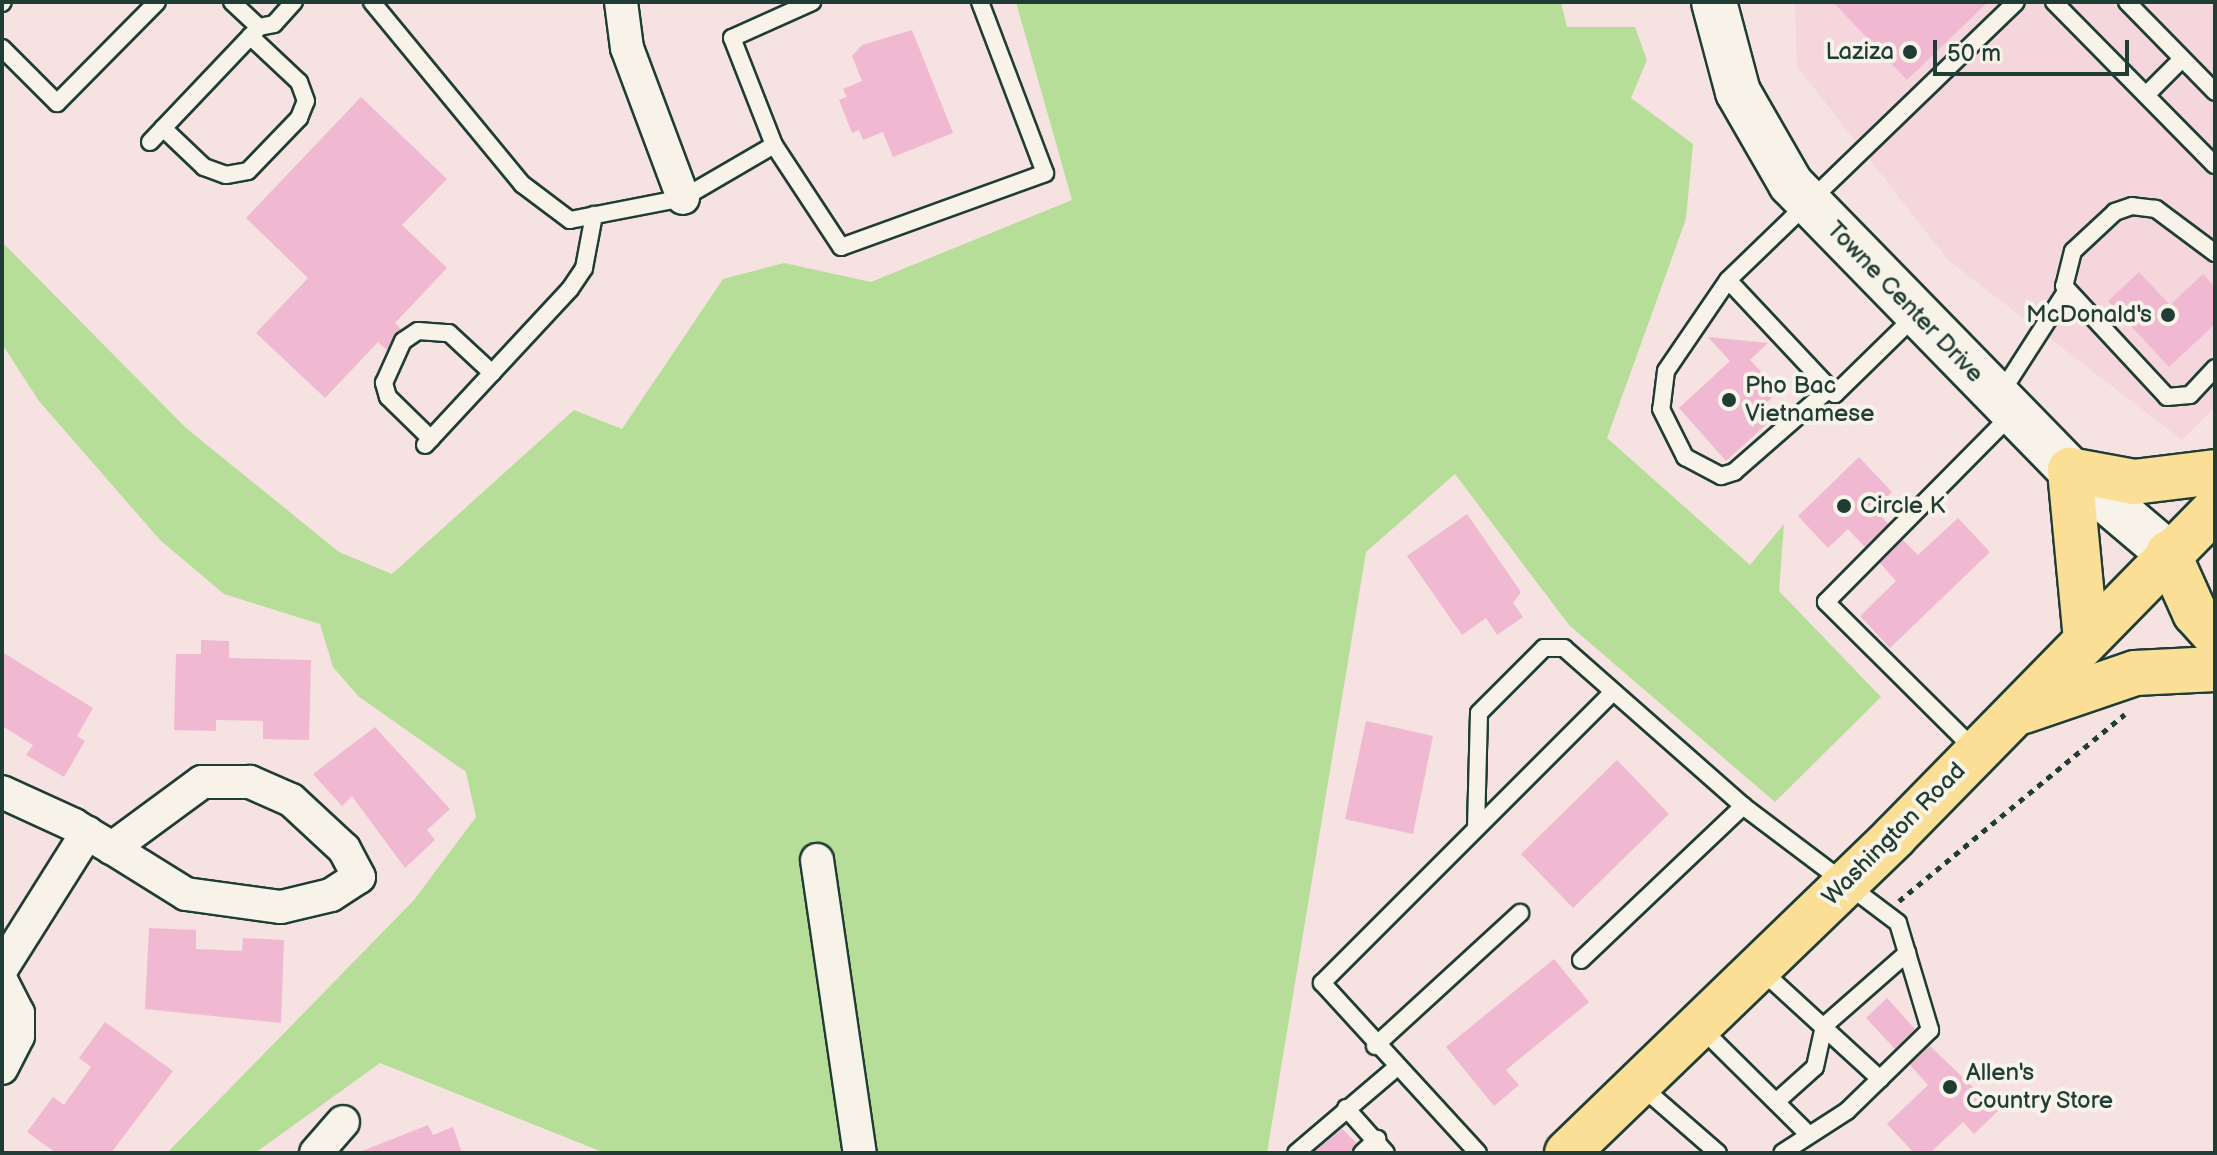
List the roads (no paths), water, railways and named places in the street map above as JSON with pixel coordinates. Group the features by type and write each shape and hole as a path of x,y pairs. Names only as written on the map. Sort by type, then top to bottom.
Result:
{"main road":[{"name":"Towne Center Drive","path":"1714,2 1738,92 1806,200 2070,470 2168,553"},
{"path":"2086,640 2070,470 2134,482 2215,472"},
{"name":"Washington Road","path":"1567,1153 1843,886 2168,553 2215,509"},
{"path":"2168,553 2215,587"},
{"path":"2168,553 2195,613 2215,635"},
{"path":"2014,714 2135,673 2215,669"}],"street":[{"path":"621,2 627,48 683,198"},
{"path":"2,792 100,841 186,894 281,907 331,895 359,877 344,849 291,800 250,782 202,782 100,841 2,968"},
{"path":"817,860 860,1153"},
{"path":"2,982 18,1013 18,1036 2,1068"},
{"path":"316,1153 343,1122"}],"lane":[{"path":"2,48 57,103 157,2"},
{"path":"163,128 204,167 226,175 248,171 299,118 306,101 299,82 232,2"},
{"path":"150,142 254,32 274,24 294,2"},
{"path":"372,2 522,184 570,220 683,198 774,145"},
{"path":"812,2 732,38 774,145 841,247 1045,173 980,2"},
{"path":"1835,394 1828,390 1734,472 1721,476 1685,457 1661,409 1666,371 1728,280 1806,200 2016,2"},
{"path":"2054,2 2215,165"},
{"path":"2127,2 2215,92"},
{"path":"2146,95 2182,59"},
{"path":"1977,752 1826,602 2006,405 2065,293 2073,251 2115,212 2132,206 2156,209 2215,253"},
{"path":"492,373 449,333 418,331 403,341 384,383 388,397 428,442 492,373 584,268 594,215"},
{"path":"1728,280 1835,394"},
{"path":"2065,293 2167,397 2190,395 2215,368"},
{"path":"1835,394 1917,314"},
{"path":"1476,828 1479,713 1544,648 1564,648 1611,694 1743,806 1843,886 1898,923 1930,1030 1847,1111 1807,1133 1782,1153"},
{"path":"1478,1153 1328,996 1328,971 1611,694"},
{"path":"1581,960 1743,806"},
{"path":"1375,1046 1520,913"},
{"path":"1776,1102 1815,1067 1824,1026 1907,953"},
{"path":"1759,968 1880,1079"},
{"path":"1699,1026 1807,1133"},
{"path":"1296,1153 1396,1068"},
{"path":"1639,1084 1718,1153"},
{"path":"1346,1108 1386,1149"},
{"path":"1362,1153 1386,1149"}],"place":[{"name":"Laziza","path":"1910,52"},
{"name":"McDonald's","path":"2168,315"},
{"name":"Pho Bac Vietnamese","path":"1729,400"},
{"name":"Circle K","path":"1844,506"},
{"name":"Allen's Country Store","path":"1950,1087"}]}
